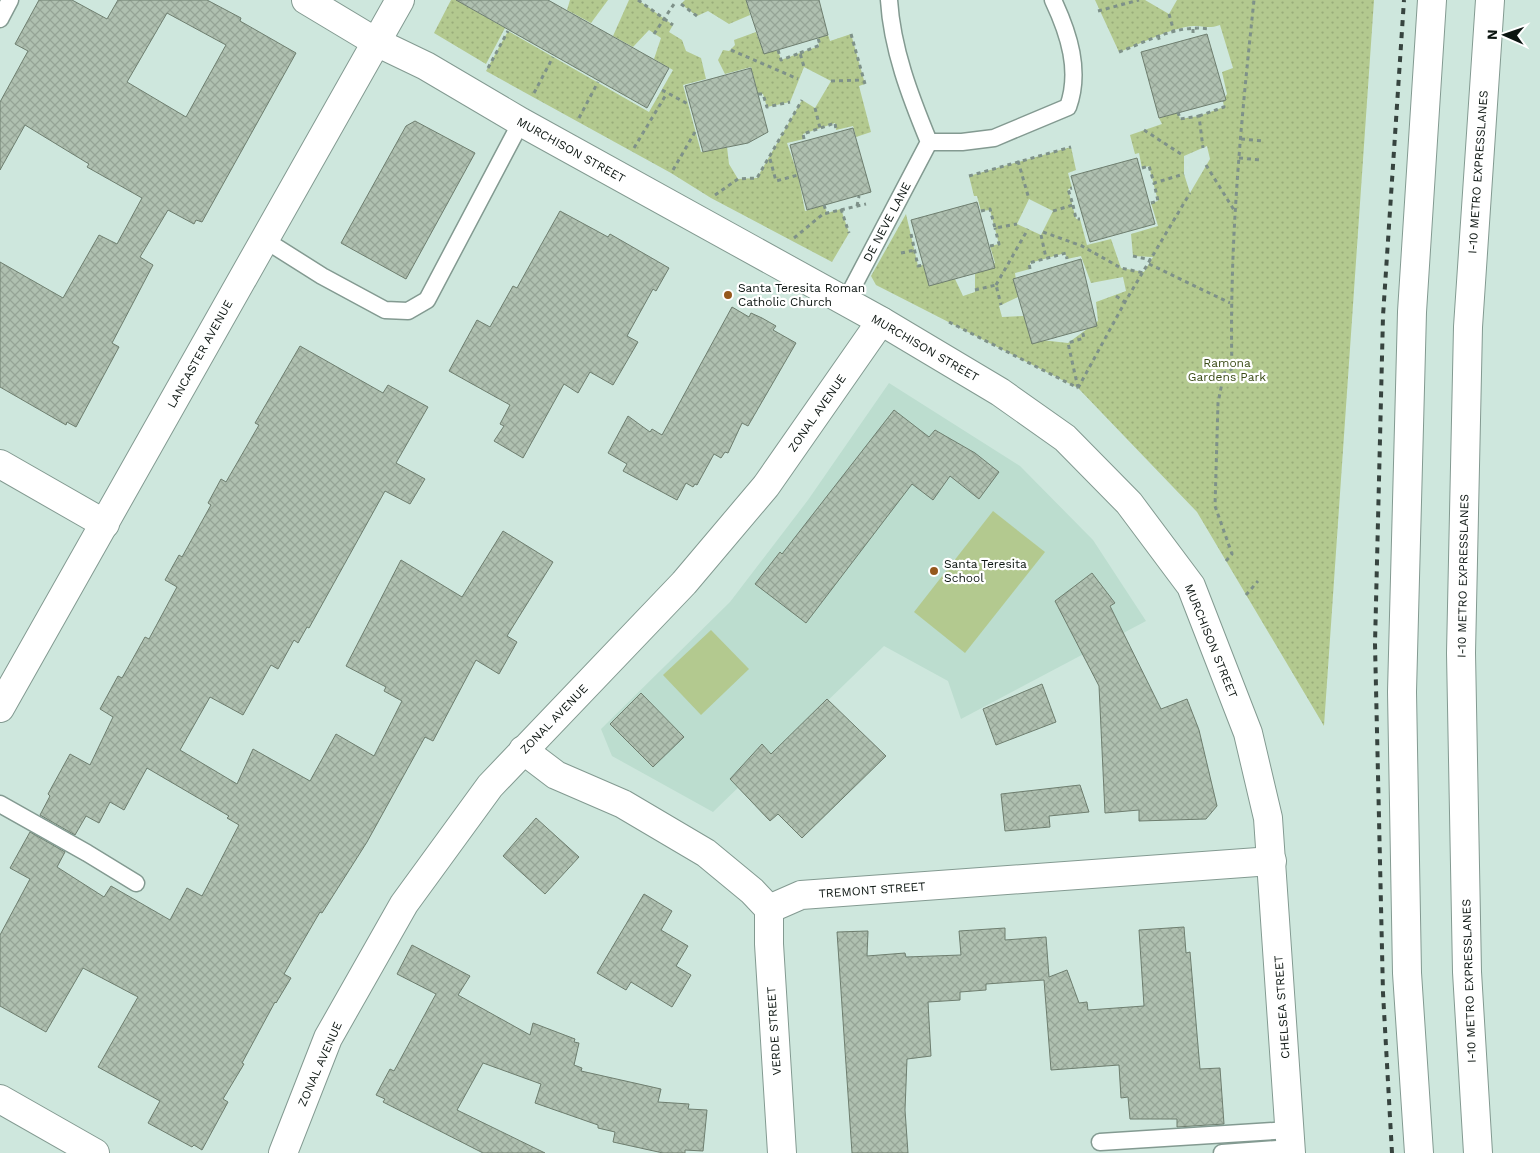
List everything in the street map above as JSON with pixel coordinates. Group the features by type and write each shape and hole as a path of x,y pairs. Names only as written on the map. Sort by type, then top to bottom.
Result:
{"main road":[{"name":"MURCHISON STREET","path":"306,0 376,42 426,66 521,122 881,321 1000,392 1065,438 1129,503 1191,586 1248,733 1268,818 1272,861"},
{"name":"LANCASTER AVENUE","path":"0,708 400,0"},
{"path":"1419,1153 1408,973 1402,692 1412,312 1432,0"},
{"name":"I-10 METRO EXPRESSLANES","path":"1478,1153 1467,972 1461,652 1468,327 1490,0"},
{"name":"ZONAL AVENUE","path":"283,1153 328,1038 404,904 490,786 684,584 766,486 881,321"},
{"path":"0,464 105,524"},
{"path":"523,750 556,775 624,804 706,853 752,891 769,909"},
{"name":"TREMONT STREET","path":"769,909 801,895 1272,861"},
{"name":"CHELSEA STREET","path":"1272,861 1291,1144"},
{"name":"VERDE STREET","path":"769,909 769,944 782,1153"},
{"path":"0,1099 95,1153"}],"lane":[{"path":"0,19 10,0"},
{"path":"889,0 890,27 914,104 929,142 962,142 994,138 1068,107 1074,90 1070,39 1053,0"},
{"path":"265,240 322,276 385,310 408,311 427,300 521,122"},
{"name":"DE NEVE LANE","path":"845,302 929,142"},
{"path":"0,804 136,883"},
{"path":"1100,1142 1291,1144"},
{"path":"1222,1153 1291,1144"}],"path":[{"path":"638,0 673,25"},
{"path":"1098,11 1140,0"},
{"path":"1226,561 1232,554 1215,506 1218,403 1224,373 1232,368 1230,303 1235,211 1254,0"},
{"path":"654,34 676,1"},
{"path":"680,4 698,16"},
{"path":"1169,14 1174,32"},
{"path":"1193,33 1194,26"},
{"path":"1119,52 1158,36 1194,26 1209,29"},
{"path":"486,71 508,31"},
{"path":"831,81 864,82 851,34"},
{"path":"1158,36 1160,42"},
{"path":"778,50 780,60 820,45 818,38"},
{"path":"731,50 798,79"},
{"path":"800,53 804,67"},
{"path":"532,96 553,57"},
{"path":"577,121 598,82"},
{"path":"662,90 688,104"},
{"path":"632,152 667,93"},
{"path":"758,94 763,94 766,108 790,102"},
{"path":"711,198 738,179 757,178 802,100"},
{"path":"1178,112 1180,119 1199,116 1224,107 1223,100"},
{"path":"815,108 820,128"},
{"path":"1199,116 1203,148"},
{"path":"804,139 803,134 835,123 836,130"},
{"path":"1144,130 1184,156"},
{"path":"671,173 695,132"},
{"path":"1241,139 1264,141"},
{"path":"969,176 1018,159 1070,146"},
{"path":"770,158 776,180 798,175"},
{"path":"1239,158 1262,160"},
{"path":"1018,159 1029,199"},
{"path":"1206,165 1235,211"},
{"path":"1142,168 1149,166 1154,182 1158,201 1152,203"},
{"path":"1154,182 1184,174"},
{"path":"1072,188 1068,189 1076,219 1080,219"},
{"path":"1078,388 1125,302 1190,193"},
{"path":"857,206 859,196"},
{"path":"792,240 827,214 866,204"},
{"path":"824,205 827,214"},
{"path":"1053,211 1073,205"},
{"path":"841,209 849,233"},
{"path":"981,212 990,210 995,228 999,244 990,246"},
{"path":"995,228 1017,224"},
{"path":"1000,305 996,285 1028,229"},
{"path":"1046,258 1042,234 1082,246 1121,268 1144,273"},
{"path":"1030,269 1030,263 1046,258 1066,253 1067,259"},
{"path":"1133,256 1150,262 1230,303"},
{"path":"975,290 996,285"},
{"path":"1116,296 1125,302"},
{"path":"946,321 1078,388"},
{"path":"1078,388 1068,343 1084,338 1082,330"},
{"path":"1246,595 1258,581"}],"shaded area":[{"name":"Santa Teresita School","path":"889,383 1020,466 1093,540 1146,621 961,719 948,681 884,646 713,812 612,756 601,729 730,602 808,500"}],"green space":[{"path":"451,0 464,0 463,4 505,28 486,64 434,33"},
{"path":"570,0 608,0 591,23 567,10"},
{"path":"629,0 638,0 673,25 669,32 682,40 686,51 701,58 706,79 683,85 701,152 727,147 729,164 738,179 757,178 802,100 815,108 831,81 804,67 790,102 767,107 763,94 758,94 751,67 725,74 718,60 723,50 729,51 735,45 734,40 756,32 764,53 778,50 781,60 819,46 818,38 828,35 830,41 851,34 865,84 859,86 871,132 856,137 853,126 836,130 835,123 803,134 804,139 787,143 798,175 805,211 824,205 827,213 841,209 849,233 832,262 711,198 671,173 486,71 508,31 649,112 673,70 654,59 661,38 649,30 633,47 613,36"},
{"path":"685,0 747,0 750,15 729,24 708,11 697,16 681,4"},
{"name":"Ramona Gardens Park","path":"1095,0 1145,0 1169,14 1177,0 1374,0 1324,726 1197,512 1078,388 876,285 871,276 906,214 918,266 923,265 928,281 955,279 963,296 975,292 975,274 995,263 990,246 999,244 990,210 981,211 977,196 974,196 969,176 1071,147 1076,170 1068,173 1072,188 1068,189 1076,219 1080,219 1087,245 1111,239 1121,268 1144,272 1153,257 1133,256 1131,234 1158,226 1151,203 1158,201 1149,166 1142,168 1139,153 1135,154 1130,135 1162,124 1159,118 1178,112 1180,119 1199,116 1224,107 1223,101 1227,94 1222,72 1233,68 1220,25 1184,27 1119,52","holes":["1207,146 1210,159 1190,193 1184,174 1184,156","1029,199 1053,211 1041,235 1017,224","1065,253 1067,259 1081,256 1091,283 1123,277 1126,291 1096,302 1098,321 1068,343 1032,339 1024,316 1002,317 999,306 1018,297 1015,273 1030,269 1030,263"]},
{"path":"993,511 1045,552 965,653 914,612"},
{"path":"711,630 749,669 701,715 663,675"}],"building":[{"path":"39,0 72,0 107,19 118,0 207,0 241,18 240,21 296,53 202,222 196,220 194,224 168,210 140,257 153,265 112,343 119,347 76,427 67,422 66,425 0,387 0,262 63,298 99,235 117,244 142,198 87,167 89,164 25,125 0,170 0,102 28,51 15,44","holes":["167,13 226,45 186,117 127,82"]},
{"path":"456,0 548,0 669,68 647,108"},
{"path":"746,0 819,0 828,35 764,54"},
{"path":"1207,34 1226,100 1159,118 1141,52"},
{"path":"751,68 768,132 748,143 703,152 685,86"},
{"path":"415,121 475,153 406,279 341,243 406,126"},
{"path":"853,128 871,192 807,210 790,145"},
{"path":"1137,158 1155,224 1090,242 1071,176"},
{"path":"977,202 995,268 929,286 911,220"},
{"path":"560,211 608,237 610,234 669,268 656,291 653,289 627,336 638,342 613,385 590,372 578,393 564,384 523,458 494,441 504,426 500,424 510,405 449,371 477,320 490,327 513,286 517,288"},
{"path":"1081,259 1097,326 1032,344 1013,279"},
{"path":"732,307 749,317 751,313 762,318 776,326 773,330 796,343 748,426 742,423 728,453 725,452 721,458 714,454 697,485 695,484 693,487 686,483 677,500 623,471 627,464 608,453 628,416 650,432 652,429 662,435"},
{"path":"300,346 383,393 388,385 428,407 396,463 425,479 410,504 385,491 309,628 307,627 298,643 294,640 278,669 271,665 243,715 210,697 180,750 237,784 253,749 310,781 336,734 374,756 402,701 384,691 386,687 346,666 401,560 462,597 503,531 553,562 507,636 517,642 499,674 476,660 433,741 425,737 367,842 322,913 320,912 284,974 291,978 275,1002 242,1063 244,1064 223,1099 228,1102 202,1150 194,1145 192,1147 148,1123 160,1101 98,1067 138,997 83,968 46,1032 0,1006 0,935 30,879 10,868 30,832 65,852 57,867 104,897 111,886 170,920 187,888 202,896 239,825 227,818 229,816 147,768 124,810 110,802 99,823 86,816 75,835 40,815 50,796 48,794 70,754 90,765 113,717 100,709 118,676 122,678 145,637 149,639 177,587 165,580 179,555 182,557 211,505 208,503 221,479 226,482 259,425 255,423"},
{"path":"894,410 929,437 935,430 975,453 999,472 979,499 950,476 933,500 912,484 806,623 755,584 780,552 782,554"},
{"path":"1092,573 1115,603 1110,606 1161,709 1187,699 1199,730 1217,806 1206,819 1139,821 1139,810 1105,813 1099,686 1055,601"},
{"path":"1042,684 1056,722 996,745 983,709"},
{"path":"641,693 684,737 653,767 610,724"},
{"path":"827,699 886,756 802,838 778,814 770,821 730,779 762,744 771,754"},
{"path":"1080,785 1089,812 1049,816 1050,827 1005,831 1001,794"},
{"path":"536,818 579,857 545,894 503,856"},
{"path":"644,894 672,911 661,930 688,946 676,966 691,975 672,1007 631,982 626,990 597,973"},
{"path":"1184,927 1186,953 1190,952 1200,1069 1220,1068 1224,1124 1177,1127 1177,1119 1130,1119 1128,1097 1121,1098 1119,1065 1051,1070 1044,980 986,984 986,990 960,992 960,1000 928,1002 931,1056 907,1059 905,1110 908,1153 852,1153 837,932 868,931 867,956 905,953 906,957 961,955 959,931 1005,928 1005,940 1046,937 1049,977 1067,970 1079,1003 1087,1002 1088,1010 1144,1006 1139,930"},
{"path":"412,945 470,976 458,995 530,1035 533,1023 575,1039 574,1042 579,1043 574,1065 582,1068 581,1071 661,1089 658,1102 689,1104 688,1109 707,1110 703,1151 685,1150 685,1153 663,1153 613,1142 615,1132 598,1128 598,1125 535,1103 541,1084 483,1063 457,1110 545,1153 483,1153 383,1102 385,1099 376,1095 390,1069 394,1071 436,994 397,974"}],"railway":[{"path":"1392,1153 1383,993 1375,644 1383,316 1404,0"}],"place":[{"name":"Santa Teresita Roman Catholic Church","path":"728,295"},
{"name":"Santa Teresita School","path":"934,571"}]}
